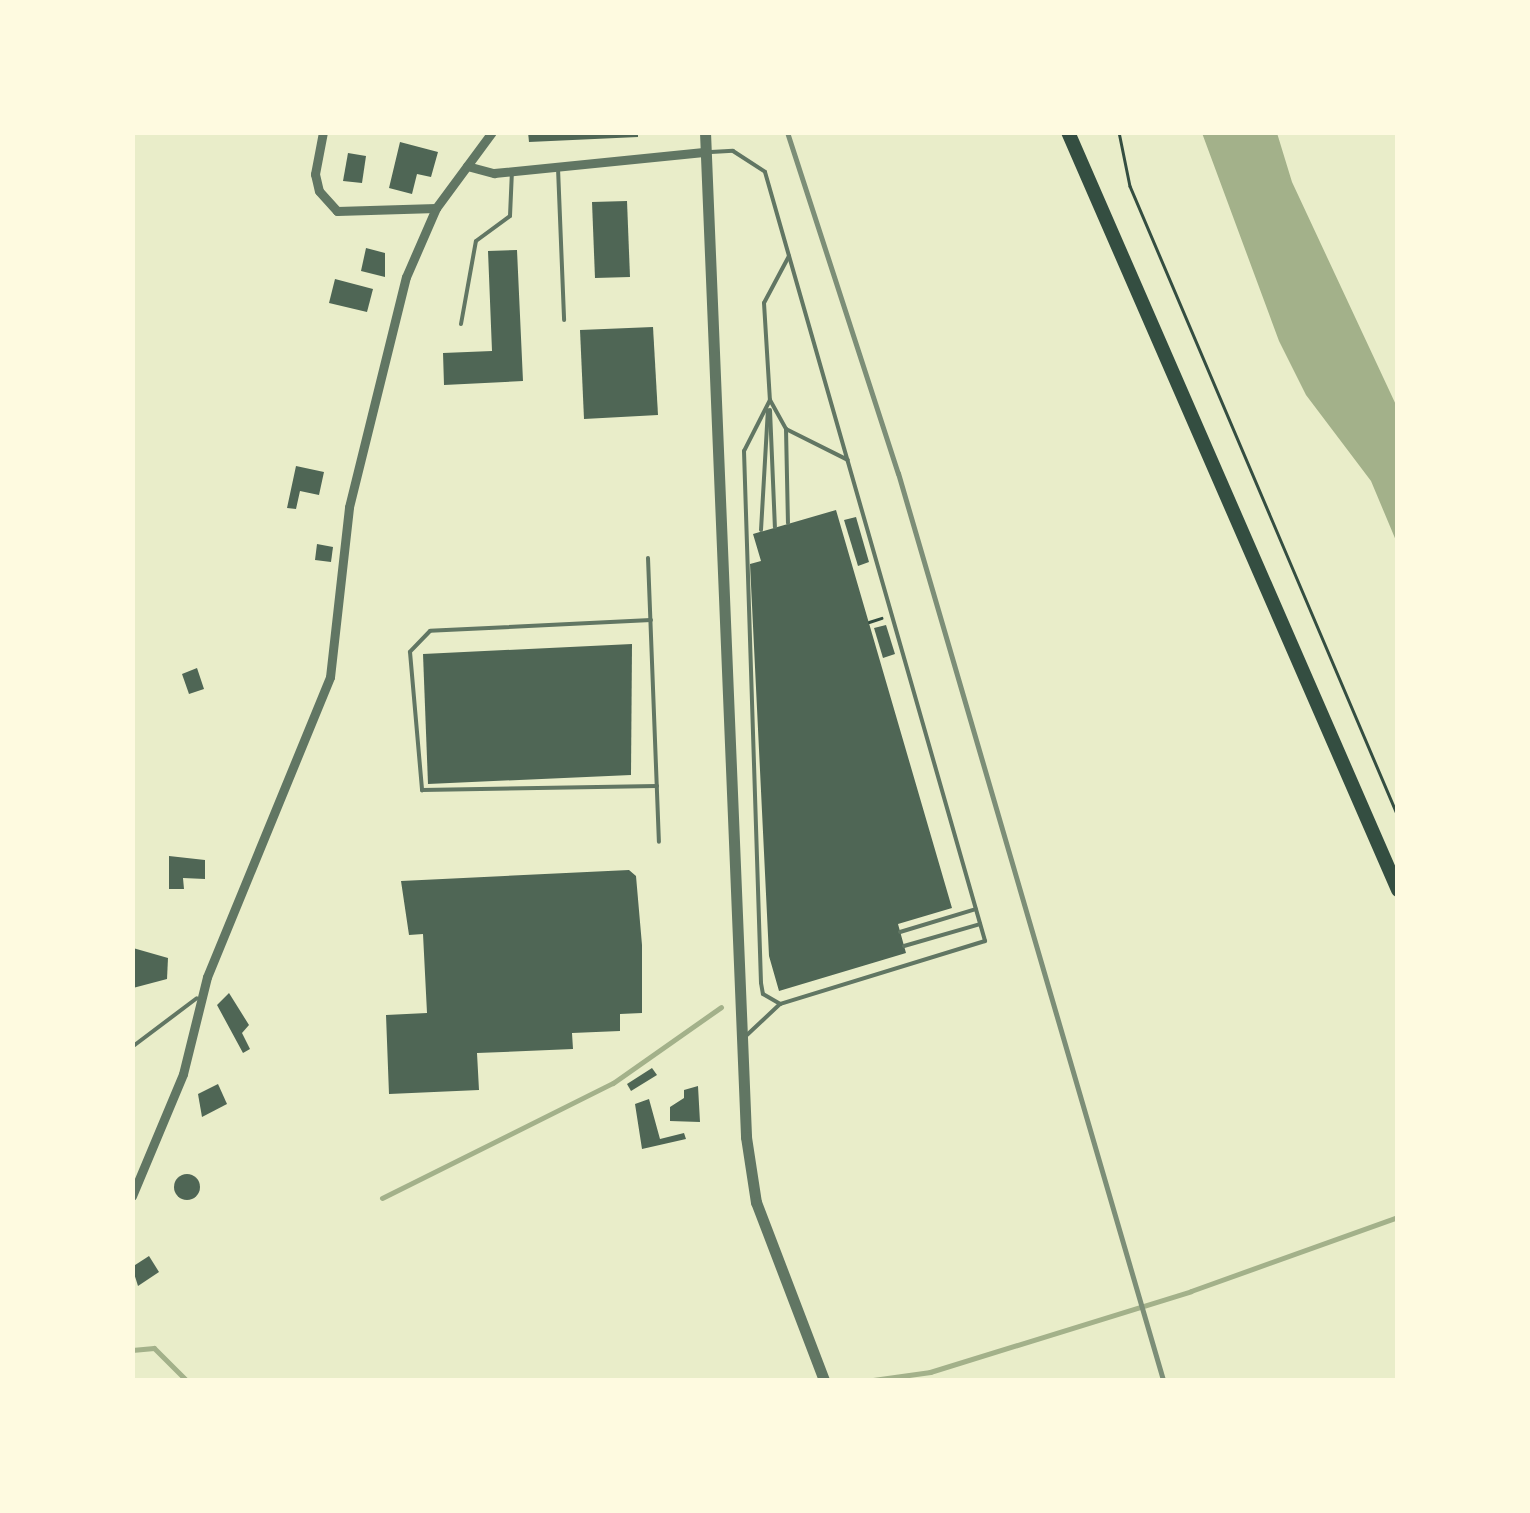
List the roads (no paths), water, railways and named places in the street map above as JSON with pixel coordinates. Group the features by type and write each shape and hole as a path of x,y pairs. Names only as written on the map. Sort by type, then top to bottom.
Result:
{"main road":[{"path":"1068,132 1398,890"}],"street":[{"path":"323,132 316,174 319,191 337,211 436,208"},
{"path":"132,1196 182,1074 202,996 245,896 269,816 322,704 361,446 406,277 436,208 492,132"},
{"path":"705,132 742,1040 756,1202 824,1379"},
{"path":"467,166 512,171 706,152"}],"lane":[{"path":"706,152 734,152 765,172 985,941 780,1004 742,1040"},
{"path":"558,168 564,320"},
{"path":"461,324 476,240 510,216 512,171"},
{"path":"775,527 764,303 789,256"},
{"path":"770,400 786,429 788,523"},
{"path":"761,530 762,438 770,400"},
{"path":"770,400 744,451 761,983 763,994 780,1004"},
{"path":"786,429 848,460"},
{"path":"648,558 659,842"},
{"path":"650,620 430,631 410,652 422,790 431,794 657,786"},
{"path":"900,932 976,910"},
{"path":"904,946 980,924"},
{"path":"132,1047 202,996"}],"waterway":[{"path":"382,1198 613,1083 721,1007"},
{"path":"873,1380 930,1372 1191,1291 1398,1217"},
{"path":"132,1350 154,1348 186,1380"}],"railway":[{"path":"787,132 898,473 1163,1380"}]}
